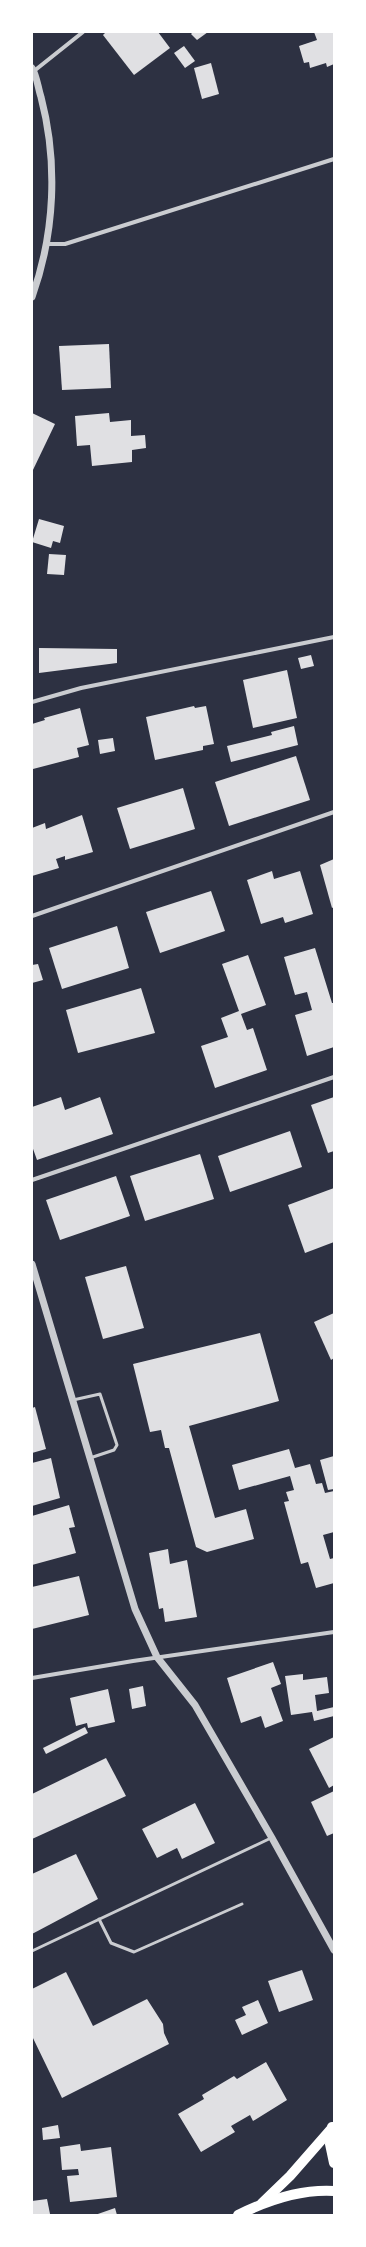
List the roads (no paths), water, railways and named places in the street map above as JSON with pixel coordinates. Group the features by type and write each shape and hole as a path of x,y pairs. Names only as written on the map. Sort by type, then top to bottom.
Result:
{"main road":[{"path":"333,2125 330,2144 334,2163"},
{"path":"262,2203 290,2176 333,2125"},
{"path":"238,2215 262,2203 297,2193 334,2191"}],"street":[{"path":"32,297 47,244 53,183 48,124 33,69 83,32"},
{"path":"47,244 65,244 334,159"},
{"path":"32,702 81,688 334,637"},
{"path":"32,916 334,812"},
{"path":"32,1180 334,1077"},
{"path":"32,1264 135,1609 157,1657 195,1705 272,1838 334,1950"},
{"path":"32,1678 157,1657 334,1632"}],"lane":[{"path":"72,1401 97,1393 103,1397 118,1446 114,1450 90,1458"},
{"path":"32,1951 272,1838"},
{"path":"99,1919 111,1943 134,1952 242,1904"}]}
